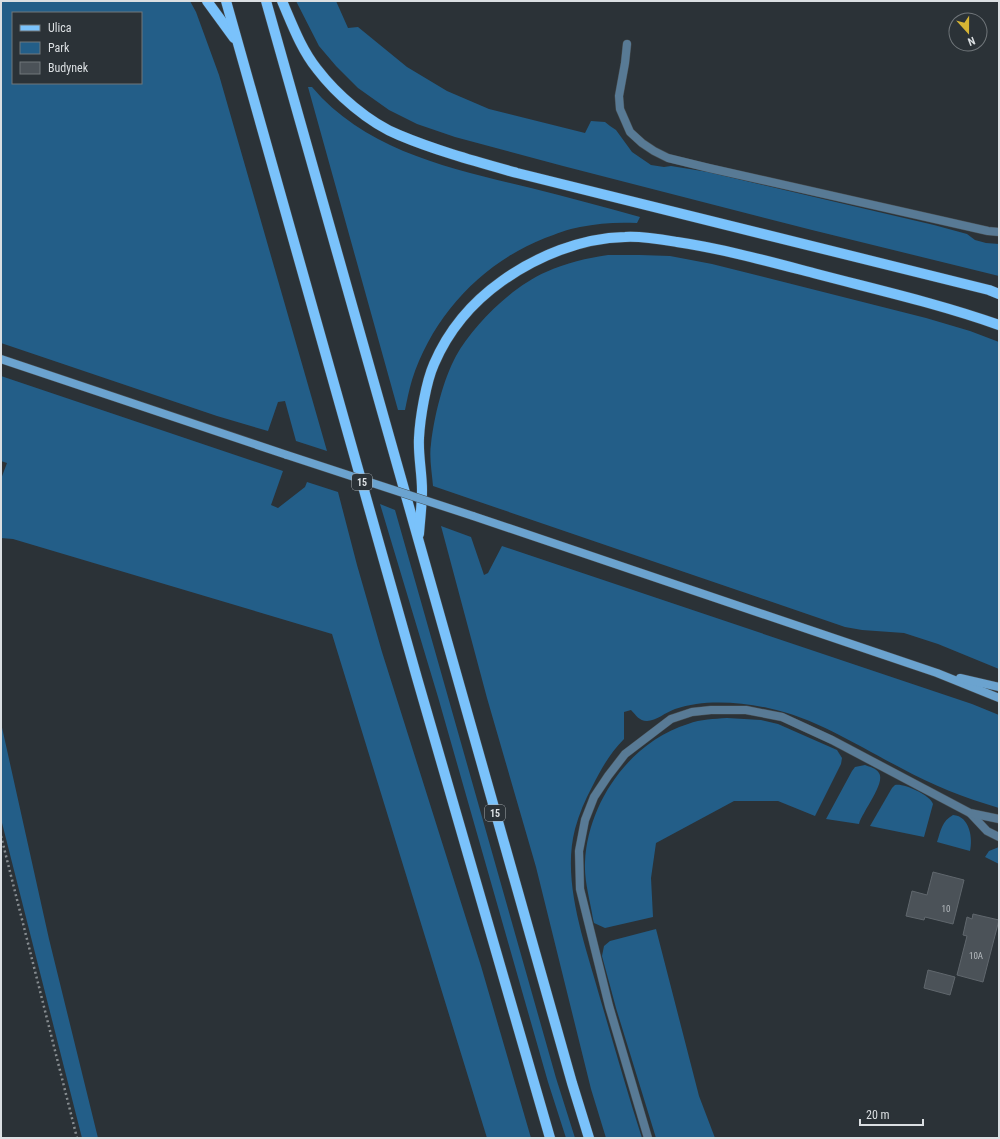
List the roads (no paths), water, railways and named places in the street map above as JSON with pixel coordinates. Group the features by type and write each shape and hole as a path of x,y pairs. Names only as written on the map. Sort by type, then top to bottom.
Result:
{"main road":[{"path":"207,1 238,44"},
{"name":"15","path":"226,1 419,686 550,1138"},
{"name":"15","path":"266,1 572,1083 589,1138"},
{"path":"282,1 303,47 320,73 355,107 375,122 398,135 457,156 517,173 989,290 999,294"},
{"path":"419,542 422,490 419,439 425,395 433,365 448,336 470,307 514,272 550,254 586,242 607,238 646,237 696,245 745,256 964,313 999,325"},
{"path":"1,358 937,673 999,698"},
{"path":"937,673 999,687"}],"lane":[{"path":"627,44 619,96 620,109 630,132 654,151 668,158 988,231 999,232"},
{"path":"648,1138 609,1006 580,889 579,851 585,820 594,797 625,754 671,719 698,712 746,710 782,717 832,740 970,813 999,819"},
{"path":"970,813 988,831 999,837"}]}
